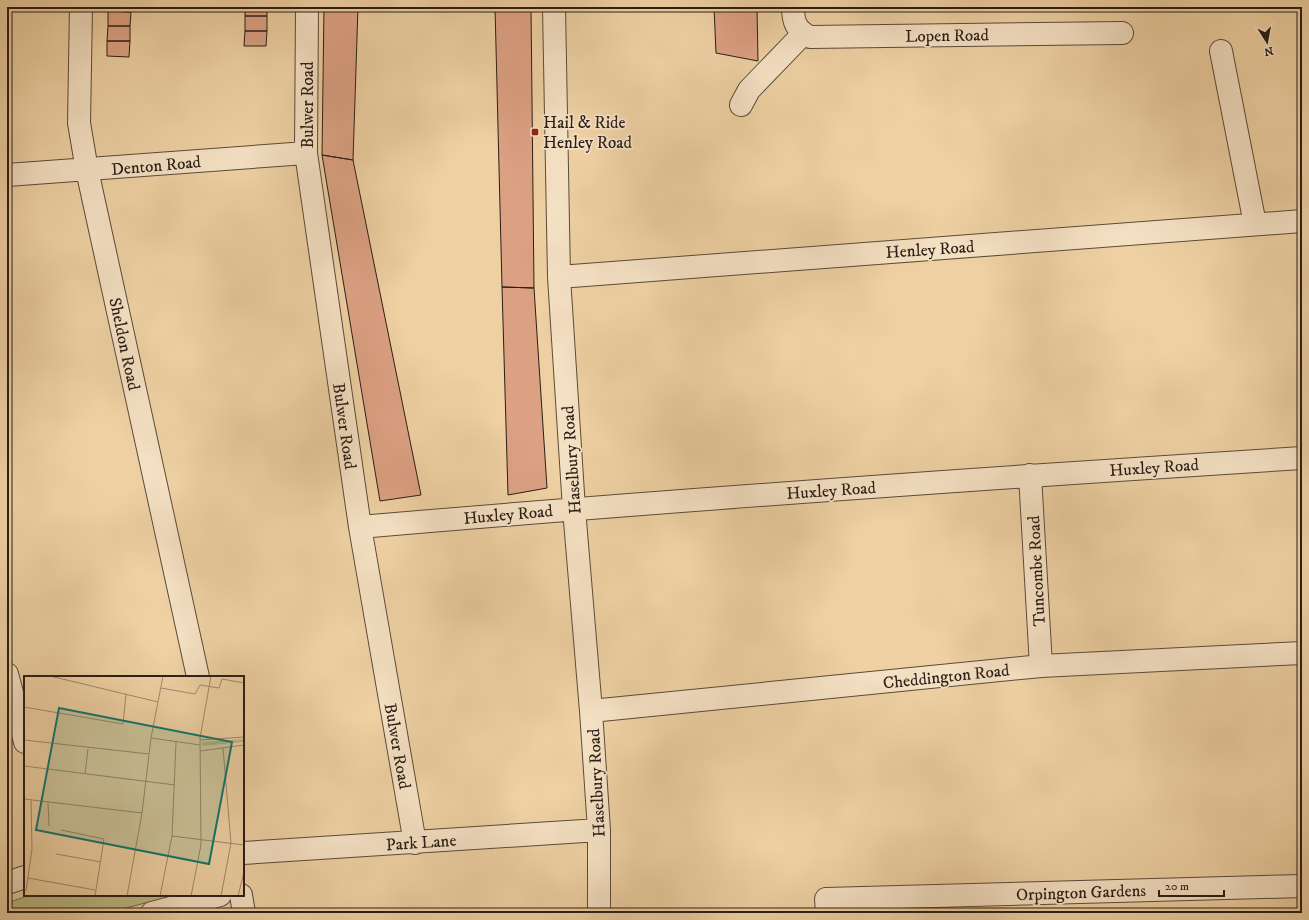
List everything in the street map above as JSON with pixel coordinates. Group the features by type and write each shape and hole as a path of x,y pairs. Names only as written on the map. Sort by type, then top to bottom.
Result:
{"street":[{"name":"Sheldon Road","path":"81,7 79,123 87,170 198,676"},
{"name":"Bulwer Road","path":"307,7 306,153 360,527 414,843"},
{"name":"Haselbury Road","path":"554,7 559,277 574,509 592,711 599,830 599,913"},
{"path":"741,105 749,90 804,34 794,22 793,7"},
{"name":"Lopen Road","path":"804,34 810,37 817,37 1122,33"},
{"path":"1221,51 1255,224"},
{"name":"Denton Road","path":"7,175 306,153"},
{"name":"Henley Road","path":"559,277 1302,221"},
{"name":"Huxley Road","path":"360,527 574,509 1030,475 1302,458"},
{"name":"Tuncombe Road","path":"1030,475 1041,666"},
{"name":"Cheddington Road","path":"592,711 1041,666 1302,653"},
{"path":"7,674 24,738"},
{"name":"Park Lane","path":"244,854 599,830"},
{"path":"7,883 24,877"},
{"name":"Orpington Gardens","path":"827,913 826,899 1302,886"},
{"path":"152,913 216,896"},
{"path":"241,896 244,913"}],"shaded area":[{"path":"27,896 172,896 107,913 7,913 7,903"}],"building":[{"path":"108,7 131,7 131,12 108,11"},
{"path":"245,7 267,7 267,16 245,16"},
{"path":"324,7 358,7 353,160 322,155"},
{"path":"495,7 531,7 534,288 502,287"},
{"path":"714,7 757,7 758,61 716,53"},
{"path":"108,11 131,12 130,26 108,26"},
{"path":"245,16 267,16 267,31 245,31"},
{"path":"108,26 130,26 130,41 107,41"},
{"path":"245,31 267,31 266,46 244,46"},
{"path":"107,41 130,41 129,57 107,56"},
{"path":"322,155 353,160 421,495 380,501"},
{"path":"502,287 534,288 547,488 508,495"}],"place":[{"name":"Hail & Ride Henley Road","path":"535,132"}]}
